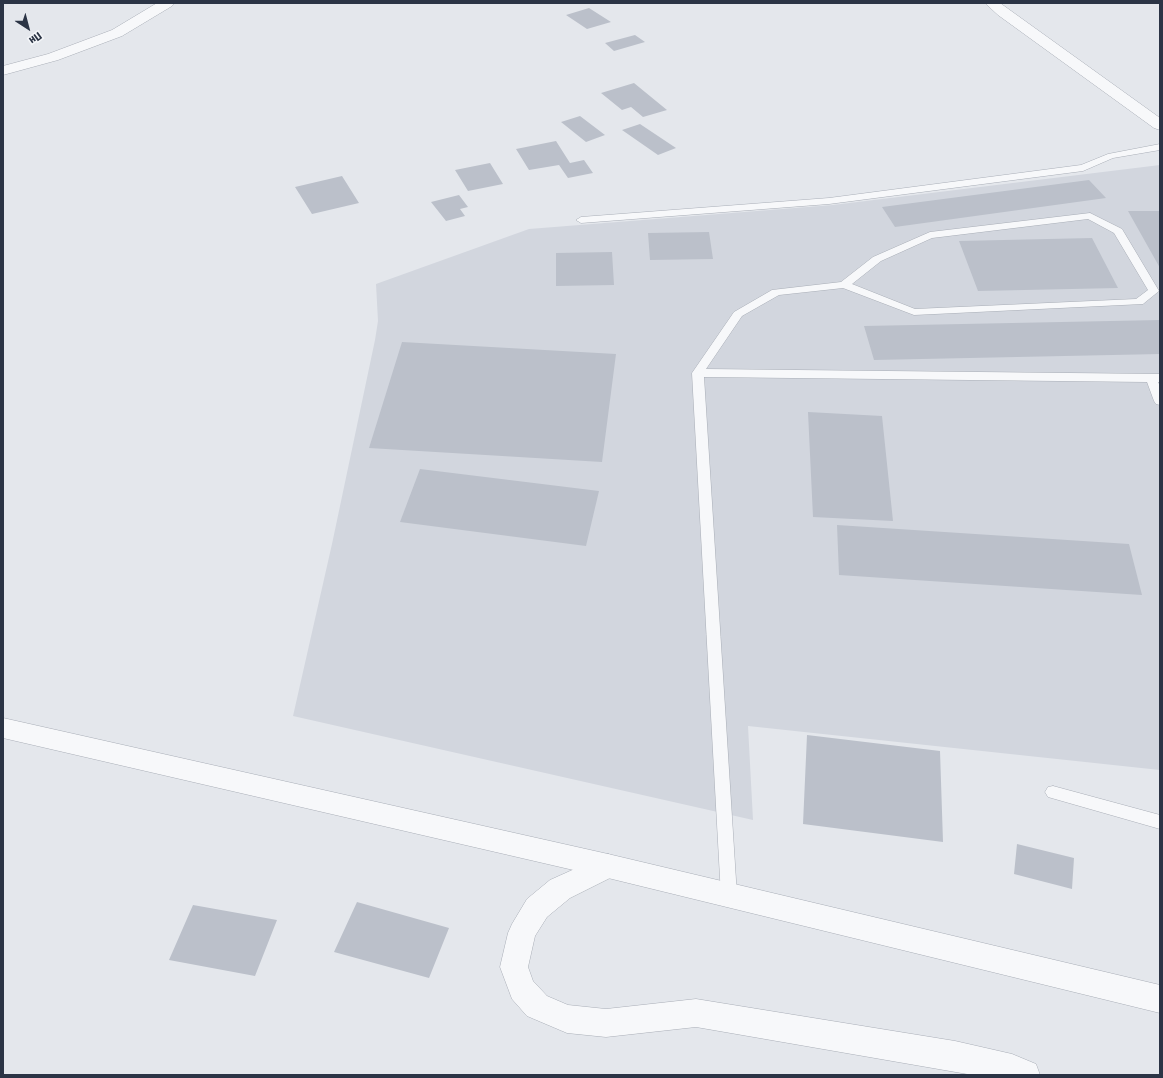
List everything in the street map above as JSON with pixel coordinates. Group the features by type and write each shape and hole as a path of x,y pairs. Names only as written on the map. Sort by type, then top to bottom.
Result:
{"street":[{"path":"3,71 53,57 117,34 168,3"},
{"path":"992,3 1160,125"},
{"path":"3,728 608,866 1160,999"},
{"path":"608,866 560,889 537,908 522,933 514,967 522,989 537,1006 567,1019 606,1023 696,1013 955,1056 1012,1069 1025,1075"}],"lane":[{"path":"581,220 829,201 1083,168 1111,156 1160,147"},
{"path":"729,896 698,373 738,314 776,292 844,285 914,312 1139,302 1154,291 1118,231 1090,216 930,235 877,259 844,285"},
{"path":"698,373 1155,378 1160,401"},
{"path":"1053,792 1160,822"}],"shaded area":[{"path":"1160,165 1160,770 748,726 753,820 293,716 332,544 375,340 378,321 376,284 529,229 833,205"}],"building":[{"path":"589,8 611,22 587,29 566,15"},
{"path":"635,35 645,42 614,51 605,43"},
{"path":"634,83 667,110 643,117 631,107 622,110 601,93"},
{"path":"580,116 605,135 586,142 561,122"},
{"path":"640,124 676,148 658,155 622,130"},
{"path":"556,141 570,163 584,160 593,173 568,178 559,165 529,170 516,149"},
{"path":"490,163 503,184 468,191 455,170"},
{"path":"342,176 359,203 312,214 295,187"},
{"path":"1089,180 1106,198 895,227 882,207"},
{"path":"459,195 468,207 460,209 465,216 446,221 431,202"},
{"path":"1128,211 1160,211 1160,268"},
{"path":"709,232 713,259 650,260 648,233"},
{"path":"1092,238 1118,288 978,291 959,241"},
{"path":"612,252 614,285 556,286 556,253"},
{"path":"1160,320 1160,354 874,360 864,326"},
{"path":"402,342 616,354 602,462 369,448"},
{"path":"808,412 882,416 893,521 813,517"},
{"path":"420,469 599,491 586,546 400,522"},
{"path":"837,525 1129,544 1142,595 839,575"},
{"path":"807,735 940,751 943,842 803,824"},
{"path":"1017,844 1074,858 1072,889 1014,874"},
{"path":"357,902 449,928 429,978 334,952"},
{"path":"193,905 277,920 255,976 169,960"}]}
